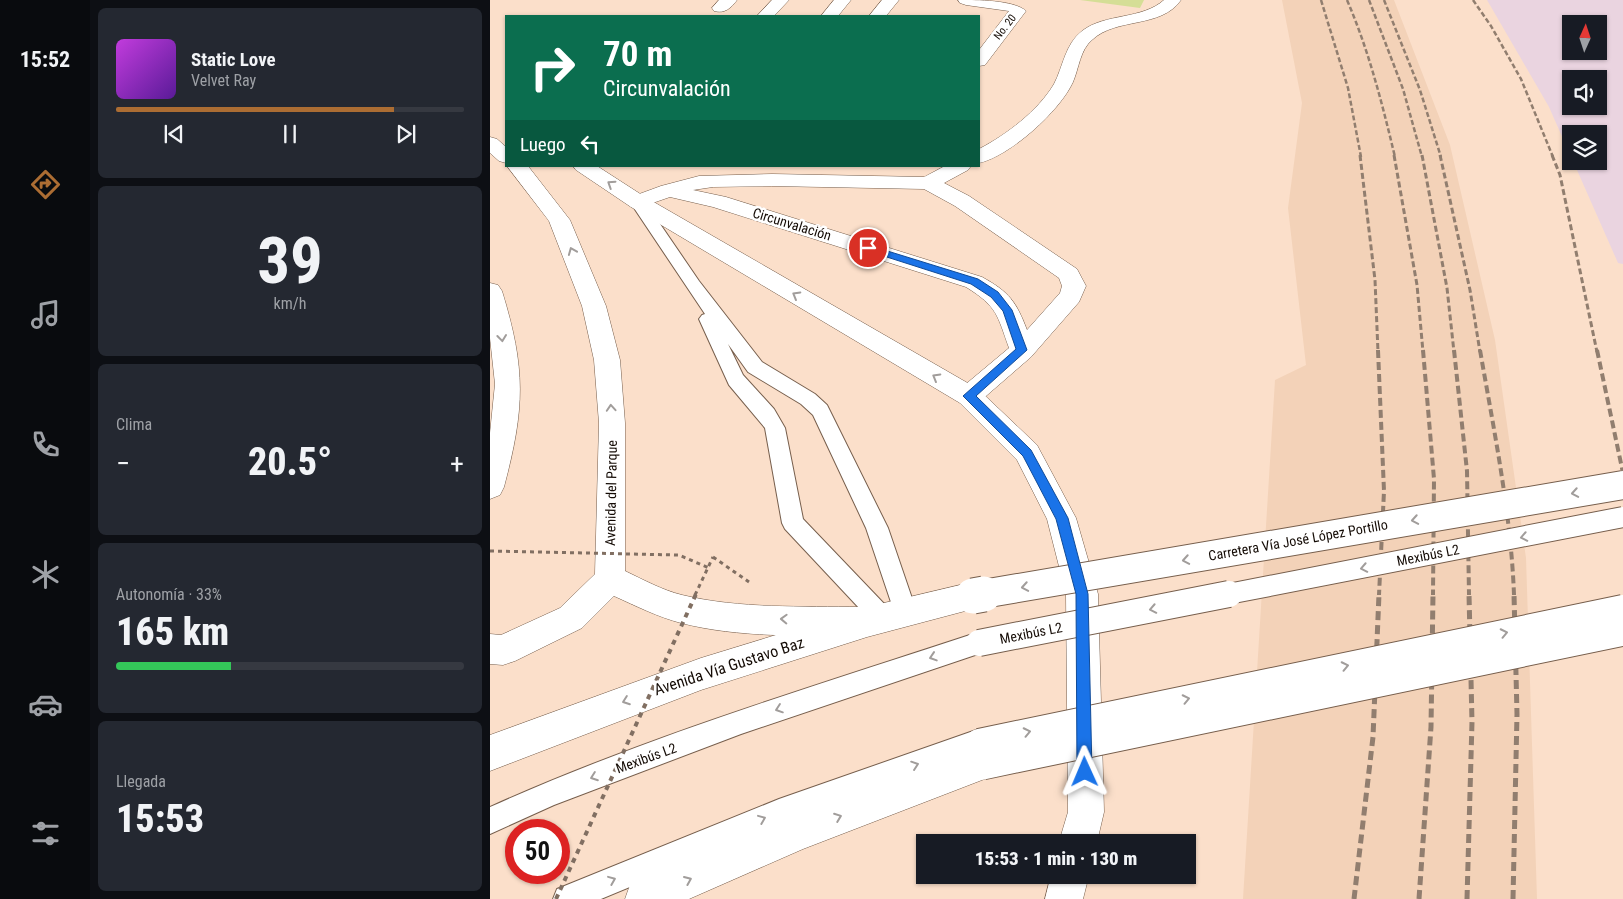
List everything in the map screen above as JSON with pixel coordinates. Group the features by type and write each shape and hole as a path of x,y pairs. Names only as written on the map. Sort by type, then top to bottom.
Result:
{"main road":[{"path":"766,15 782,0"},
{"path":"830,15 843,0"},
{"path":"878,15 891,0"},
{"name":"No. 20","path":"966,0 1010,6 1018,11 980,61"},
{"path":"980,157 1032,120 1060,89 1082,39 1093,30 1156,11 1171,4 1173,0"},
{"path":"490,130 505,135"},
{"path":"490,143 505,156"},
{"name":"Avenida del Parque","path":"518,167 559,220 594,306 607,360 612,423 610,579"},
{"path":"585,167 638,202 969,396 1027,453 1062,518 1082,594 1086,812 1080,834"},
{"path":"928,183 959,167"},
{"path":"638,202 668,190 698,182 772,180 928,183 962,201 1069,274 1074,286 1071,296 1022,350 969,396"},
{"name":"Circunvalación","path":"668,190 719,202 974,282 994,294 1007,310 1022,350"},
{"path":"490,291 502,332 508,396 501,449 490,487"},
{"name":"Carretera Vía José López Portillo","path":"974,596 1623,485"},
{"path":"490,649 503,650 571,618 610,579 645,595 690,611 752,618 885,618"},
{"name":"Avenida Vía Gustavo Baz","path":"490,753 701,674 885,618 974,596"},
{"path":"644,899 980,752 1623,628"},
{"path":"1064,899 1068,884"}],"lane":[{"path":"638,202 693,285 755,367 808,399 820,410 878,528 885,618"},
{"path":"693,285 735,378 745,392 770,416 776,428 794,523 885,618"},
{"name":"Mexibús L2","path":"490,821 550,794 741,722 979,643 1623,517"},
{"path":"567,899 779,812 980,752 1623,608"}],"path":[{"path":"490,551 679,555 708,568"},
{"path":"556,899 713,557"}],"shaded area":[{"path":"1282,0 1394,0 1450,145 1495,340 1526,558 1537,899 1243,899 1275,380 1306,365 1288,208 1302,103"},
{"path":"1487,0 1623,0 1623,264 1618,263 1577,170 1607,170 1607,125 1562,125 1562,137 1549,107"}],"green space":[{"path":"1080,0 1144,0 1140,8"}],"railway":[{"path":"1321,0 1348,88 1361,157"},
{"path":"1347,0 1380,97 1395,157"},
{"path":"1369,0 1403,89 1422,157"},
{"path":"1384,0 1420,90 1441,157"},
{"path":"1473,0 1491,26 1521,79 1553,157"},
{"path":"1360,155 1375,280 1378,352"},
{"path":"1394,155 1417,285 1423,352"},
{"path":"1422,155 1447,288 1454,352"},
{"path":"1440,155 1470,290 1480,352"},
{"path":"1552,155 1560,175 1597,352"},
{"path":"1378,350 1384,491 1379,595"},
{"path":"1423,350 1434,479 1433,595"},
{"path":"1454,350 1467,471 1469,595"},
{"path":"1480,350 1506,503 1514,595"},
{"path":"1597,350 1623,473"},
{"path":"1354,899 1373,737 1379,594"},
{"path":"1419,899 1431,727 1433,594"},
{"path":"1467,899 1472,722 1469,594"},
{"path":"1513,899 1517,714 1514,594"}],"route":[{"path":"868,248 974,282 994,294 1007,310 1022,350 969,396 1027,453 1062,518 1082,594 1085,772"}]}
